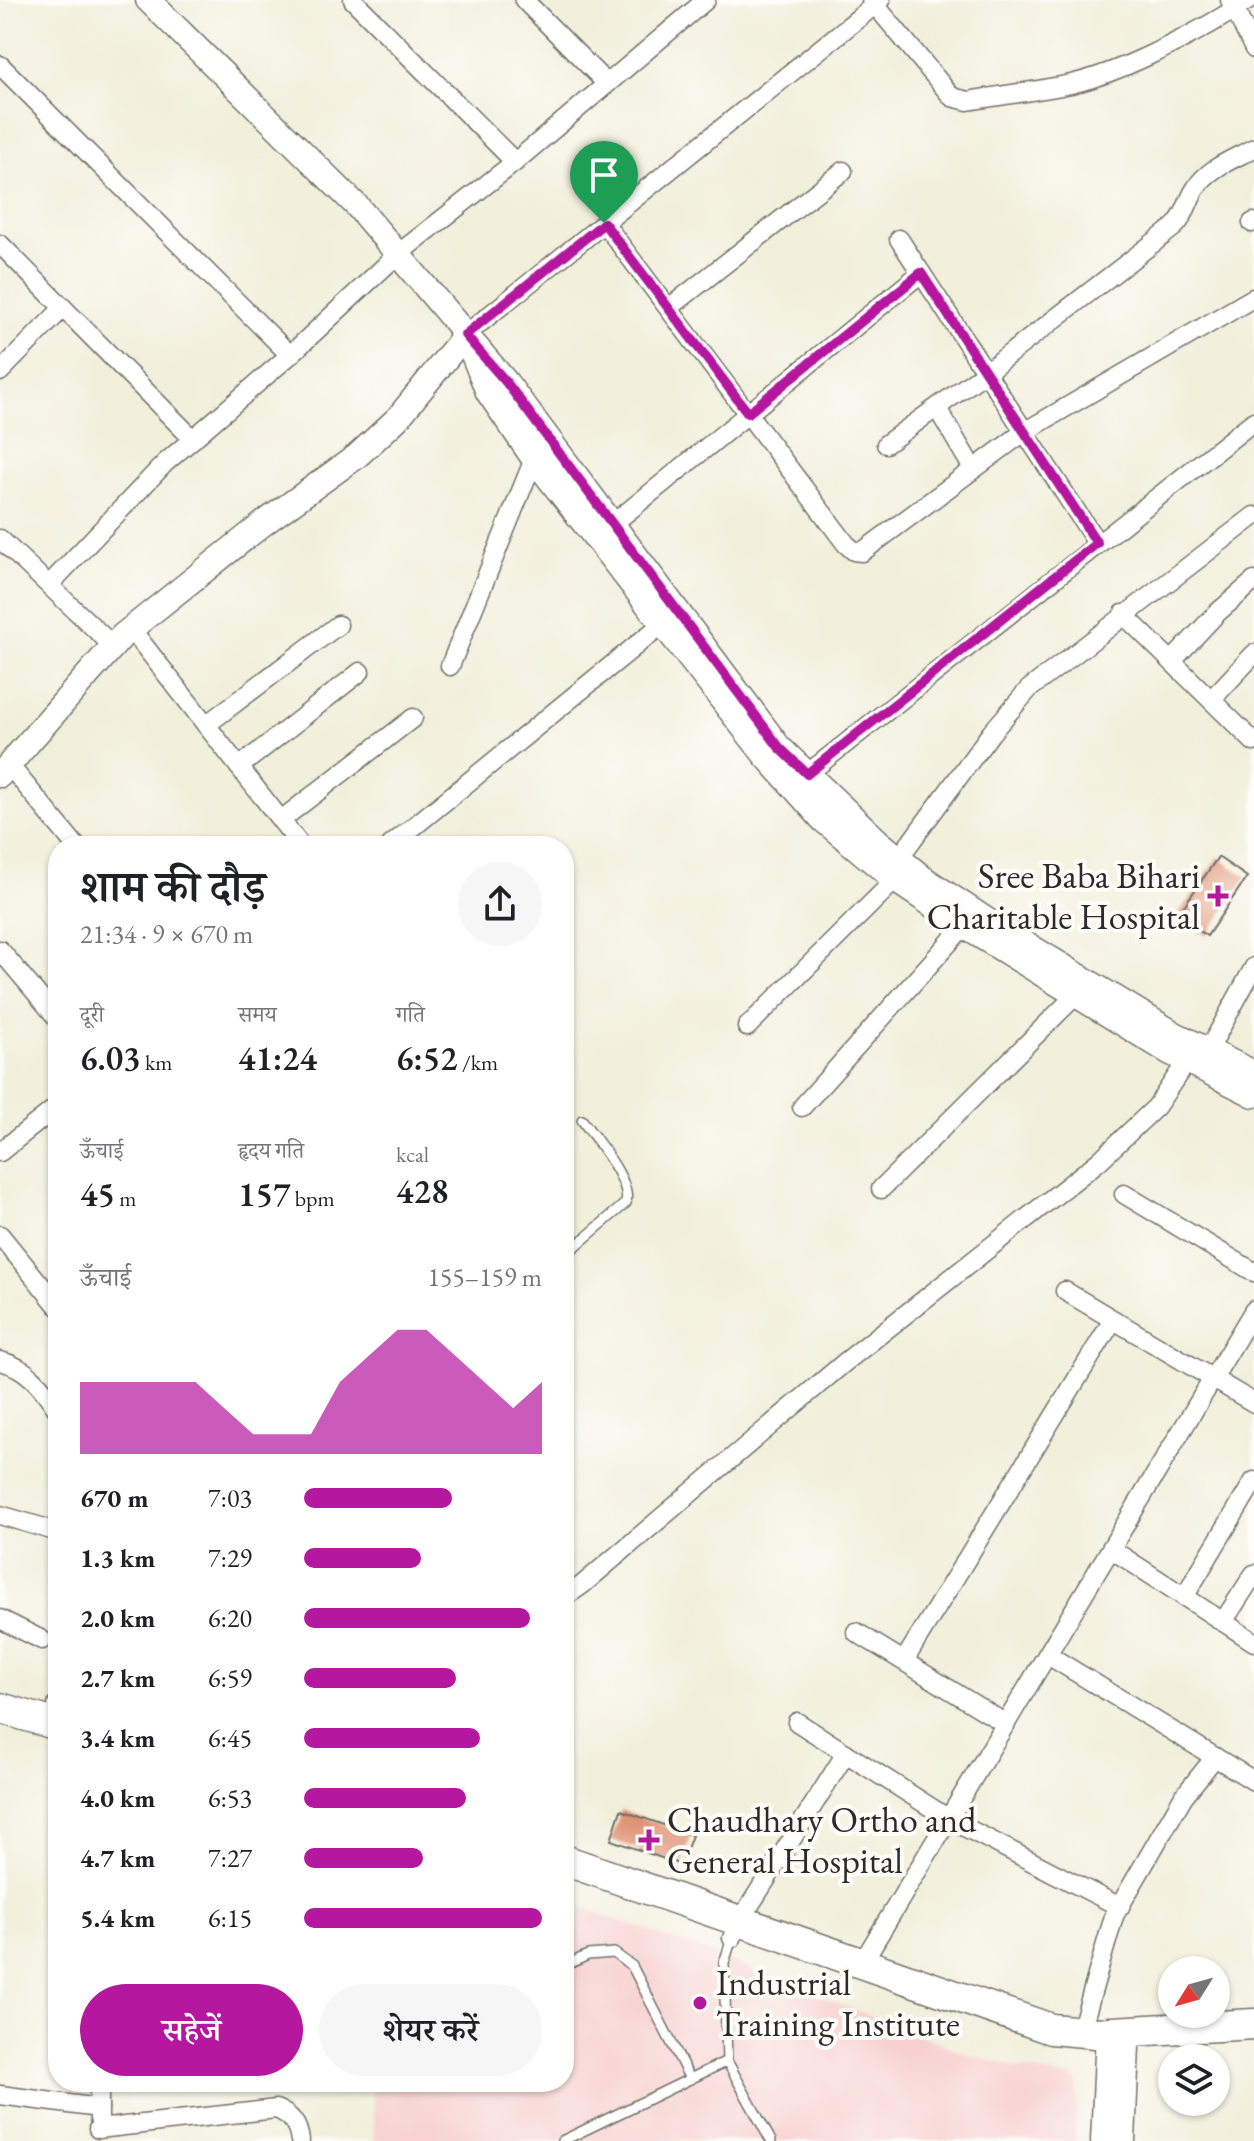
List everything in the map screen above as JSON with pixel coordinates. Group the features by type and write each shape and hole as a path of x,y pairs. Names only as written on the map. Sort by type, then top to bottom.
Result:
{"main road":[{"path":"0,1690 48,1702"},
{"path":"0,1708 48,1722"},
{"path":"574,1864 736,1929 1046,2045 1254,2024"},
{"path":"574,1884 862,1963 1051,2029 1109,2037 1254,2040"}],"street":[{"path":"148,0 357,206 506,382 543,452 670,618 765,755 823,820 897,869 923,878 1175,1034 1198,1056 1254,1095"},
{"path":"353,0 515,162"},
{"path":"524,0 607,84"},
{"path":"50,584 165,463 290,355 398,254 515,162 702,1"},
{"path":"67,836 4,770 113,646 264,523 357,456 398,418 465,335 876,1 952,97 968,101 1072,83 1100,75 1168,44 1238,3 1254,49"},
{"path":"0,65 290,355"},
{"path":"886,444 986,372 1174,227 1185,214 1204,176 1254,148"},
{"path":"669,308 843,171"},
{"path":"604,223 854,551 862,552 1024,432 1253,298"},
{"path":"899,239 1097,543"},
{"path":"0,244 193,439"},
{"path":"604,530 921,273"},
{"path":"0,372 63,308"},
{"path":"937,408 973,469"},
{"path":"807,774 1254,421"},
{"path":"450,666 543,452"},
{"path":"747,1027 897,869 1015,703 1123,614 1254,516"},
{"path":"0,539 113,646"},
{"path":"1172,661 1217,613 1254,581"},
{"path":"1123,614 1254,742"},
{"path":"670,618 779,747 897,869 964,926 1169,1052 1198,1056 1254,1073"},
{"path":"402,836 670,618"},
{"path":"206,725 338,625"},
{"path":"131,629 293,836"},
{"path":"1211,700 1254,654"},
{"path":"239,767 360,672"},
{"path":"281,820 413,718"},
{"path":"802,1107 964,926"},
{"path":"0,950 48,1007"},
{"path":"574,1591 844,1363 1099,1161 1156,1107 1198,1056 1254,967"},
{"path":"881,1189 1076,995"},
{"path":"0,1152 48,1114"},
{"path":"1124,1194 1254,1272"},
{"path":"0,1235 48,1294"},
{"path":"1065,1291 1254,1403"},
{"path":"862,1963 1254,1310"},
{"path":"904,1661 1113,1320"},
{"path":"0,1361 16,1364 29,1374 48,1398"},
{"path":"1184,1597 1254,1481"},
{"path":"0,1515 48,1529"},
{"path":"1111,1549 1254,1642"},
{"path":"1223,1622 1254,1574"},
{"path":"0,1619 42,1640"},
{"path":"856,1632 1006,1724"},
{"path":"1048,1655 1254,1781"},
{"path":"797,1722 949,1819 1120,1907"},
{"path":"736,1929 846,1753"},
{"path":"1103,2141 1114,1916 1183,1797 1215,1757"},
{"path":"1109,2037 1123,2141"},
{"path":"99,2092 98,2135 276,2109 289,2114 300,2141"},
{"path":"0,2095 99,2108"}],"lane":[{"path":"574,1247 626,1203 629,1193 582,1120"},
{"path":"736,1929 724,1963 727,2061 771,2141"},
{"path":"574,1961 588,1955 614,1953 632,1966 690,2079"},
{"path":"562,2141 727,2061"}],"shaded area":[{"name":"Industrial Training Institute","path":"574,1905 704,1951 968,2054 1009,2066 1077,2079 1075,2141 374,2141 372,2092 574,2092"}],"building":[{"path":"1218,857 1247,877 1207,936 1177,916"},
{"path":"621,1810 692,1835 681,1865 611,1840"}],"place":[{"name":"Sree Baba Bihari Charitable Hospital","path":"1218,896"},
{"name":"Chaudhary Ortho and General Hospital","path":"649,1840"},
{"name":"Industrial Training Institute","path":"700,2003"}],"route":[{"path":"604,223 748,413 921,273 1097,543 807,774 779,747 506,382 465,335 604,223"}]}
